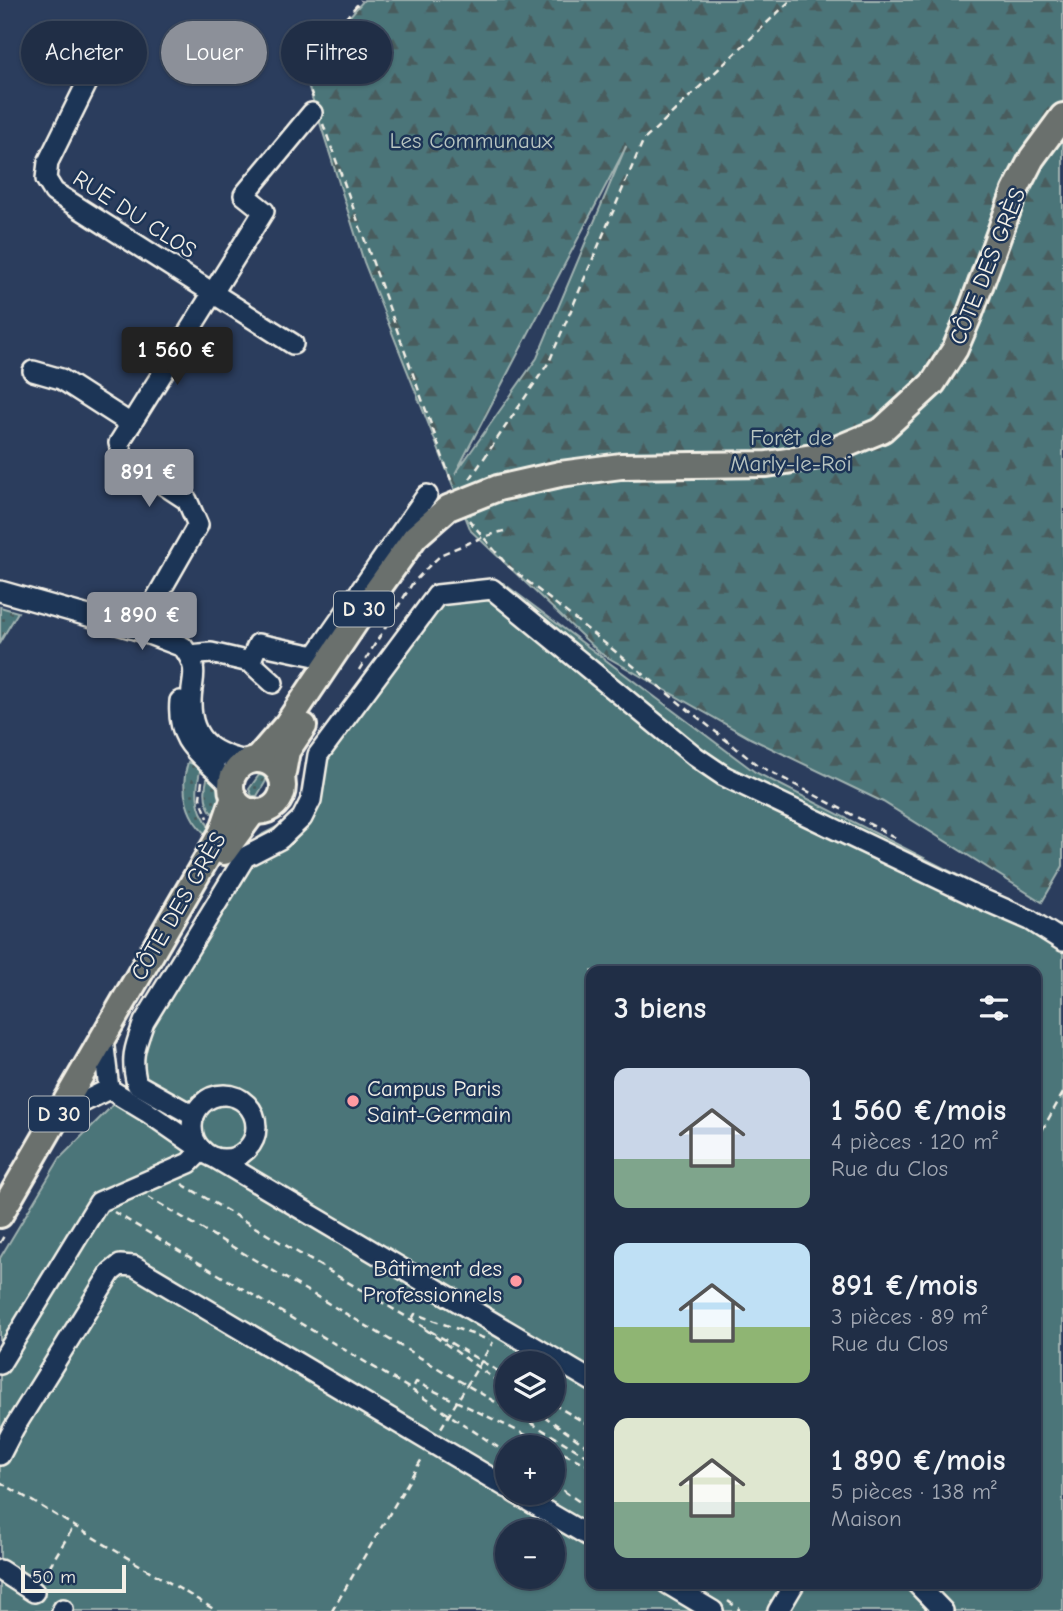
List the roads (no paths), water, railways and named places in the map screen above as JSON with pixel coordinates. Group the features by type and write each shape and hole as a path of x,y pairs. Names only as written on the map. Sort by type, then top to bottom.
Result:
{"main road":[{"name":"CÔTE DES GRÈS","path":"282,778 287,751 411,559 462,499 560,474 621,466 767,464 819,456 882,430 933,383 955,349 1016,191 1032,158 1063,116"},
{"name":"CÔTE DES GRÈS","path":"253,761 287,724 374,593 415,537 448,508 498,488"},
{"path":"253,761 272,765 282,778 283,787 277,803 270,808 240,798 235,773 240,766 253,761"},
{"name":"CÔTE DES GRÈS","path":"0,1215 240,798"}],"street":[{"name":"RUE DU CLOS","path":"87,84 48,162 46,179 54,192 293,344"},
{"path":"138,630 198,525 187,500 146,473 142,475 124,461 119,443 264,211 244,195 316,113"},
{"path":"33,371 61,379 131,424"},
{"path":"250,662 258,644 315,656 427,495"},
{"path":"194,1116 137,1084 132,1067 144,1022 245,857 280,839 302,818 311,800 318,755 437,595 492,589 724,776 1030,920 1063,941"},
{"path":"0,591 138,630 183,647 195,670 192,719 202,741 216,752 253,761"},
{"path":"189,657 211,653 250,662 273,683"},
{"path":"189,657 179,703 180,723 186,741 198,757 209,764 240,798"},
{"path":"103,1039 109,1089"},
{"path":"59,1114 109,1089"},
{"path":"109,1089 497,1335 586,1378"},
{"path":"0,1364 99,1202 209,1154 234,1157 249,1147 256,1133 256,1126 251,1111 240,1100 224,1095 206,1101 194,1116 193,1134 209,1154"},
{"path":"0,1455 111,1272 120,1265 134,1266 495,1480"},
{"path":"536,1505 586,1534"},
{"path":"0,1570 36,1587"},
{"path":"676,1589 713,1611"},
{"path":"778,1611 791,1589"},
{"path":"923,1589 943,1611"}],"place":[{"name":"Campus Paris Saint-Germain","path":"353,1101"},
{"name":"Bâtiment des Professionnels","path":"516,1281"}],"park label":[{"name":"Les Communaux","path":"471,140"},
{"name":"Forêt de Marly-le-Roi","path":"791,450"}]}
